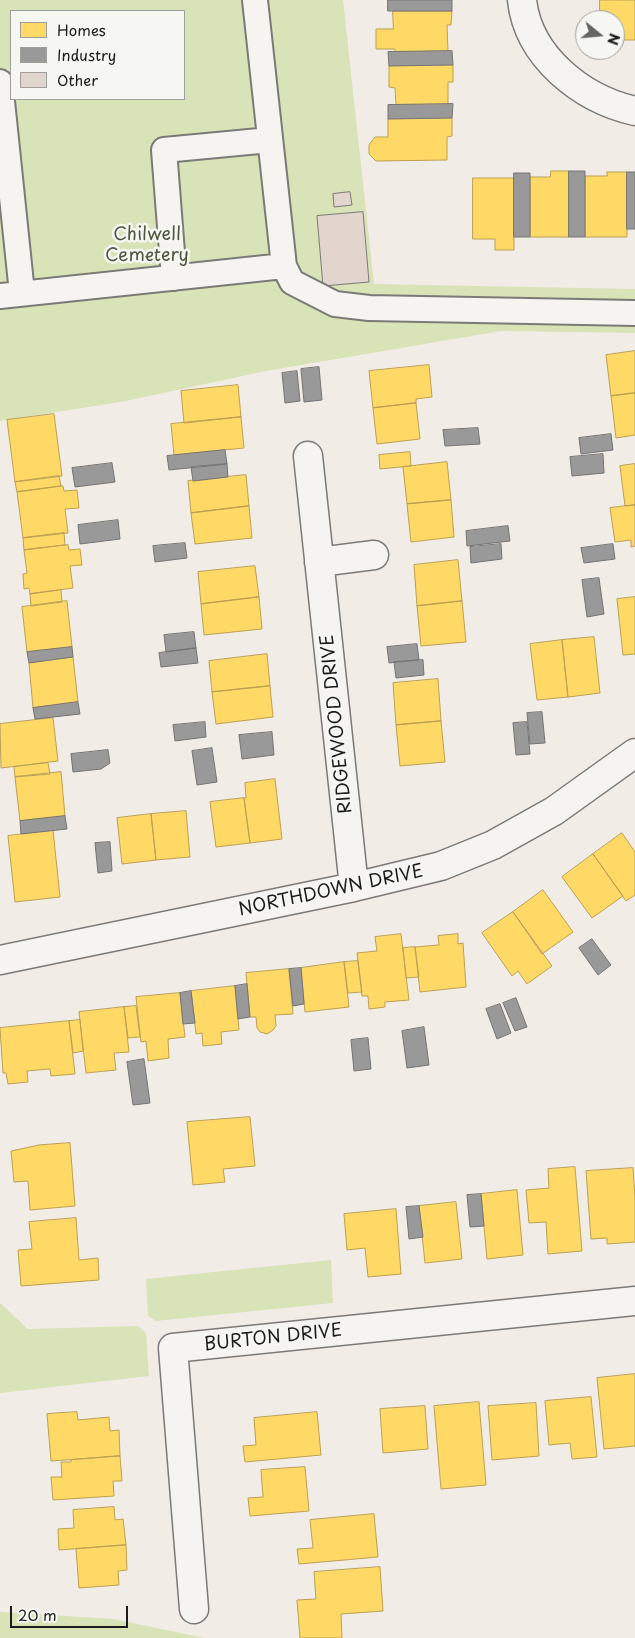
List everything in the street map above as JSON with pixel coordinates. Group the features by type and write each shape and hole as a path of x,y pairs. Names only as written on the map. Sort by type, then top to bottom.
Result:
{"street":[{"path":"522,0 524,14 533,36 546,58 559,72 581,90 610,103 635,111"},
{"name":"RIDGEWOOD DRIVE","path":"308,456 354,887"},
{"path":"319,562 374,556"},
{"name":"NORTHDOWN DRIVE","path":"0,960 354,887 442,866 493,845 554,811 635,753"},
{"name":"BURTON DRIVE","path":"194,1609 173,1348 635,1301"}],"lane":[{"path":"255,0 284,266 292,282 335,304 369,308 635,313"},
{"path":"0,82 11,295 284,266"},
{"path":"174,278 164,150 270,140"}],"green space":[{"name":"Chilwell Cemetery","path":"0,0 343,0 374,284 635,289 635,333 501,331 266,371 126,401 0,421"},
{"path":"331,1260 333,1303 156,1321 148,1316 146,1279"},
{"path":"0,1303 28,1329 138,1326 146,1333 149,1376 0,1393"},
{"path":"0,1612 114,1619 204,1638 0,1638"}],"building: Homes":[{"path":"600,0 635,0 635,40 625,40 625,10 600,10"},
{"path":"393,11 452,11 451,25 447,25 448,51 395,52 395,49 376,49 376,29 393,29"},
{"path":"453,65 453,82 448,82 448,105 396,105 395,88 389,87 389,66"},
{"path":"452,118 452,136 447,137 447,160 376,161 369,154 369,145 375,137 388,137 388,119"},
{"path":"551,171 569,171 569,237 530,237 530,177 550,177"},
{"path":"607,172 627,172 627,237 585,237 585,176 607,176"},
{"path":"473,178 514,178 514,250 495,250 495,239 473,239"},
{"path":"635,351 635,393 611,396 606,355"},
{"path":"429,365 432,397 416,399 416,403 373,408 369,371"},
{"path":"238,385 241,417 184,423 181,391"},
{"path":"635,393 635,435 616,438 611,396"},
{"path":"416,403 420,439 377,444 373,408"},
{"path":"54,414 62,476 15,482 7,420"},
{"path":"241,417 244,448 174,455 171,424"},
{"path":"410,452 411,466 380,469 379,455"},
{"path":"447,462 451,500 407,504 403,467"},
{"path":"635,464 635,505 625,506 620,466"},
{"path":"246,475 249,506 191,513 188,481"},
{"path":"59,476 61,486 17,492 15,482"},
{"path":"63,486 64,491 77,490 79,508 65,509 68,533 23,538 17,492"},
{"path":"451,500 454,537 411,542 407,504"},
{"path":"635,505 635,546 631,547 631,540 615,542 610,508"},
{"path":"249,506 252,538 195,544 191,513"},
{"path":"64,533 65,545 24,550 23,538"},
{"path":"68,545 69,550 80,549 82,565 70,566 73,588 30,594 29,588 24,589 23,574 27,573 24,550"},
{"path":"458,560 462,601 417,606 414,565"},
{"path":"255,566 259,597 201,604 198,572"},
{"path":"61,590 62,602 31,606 30,594"},
{"path":"259,597 262,629 204,635 201,604"},
{"path":"635,597 635,654 623,655 617,599"},
{"path":"67,601 72,647 27,652 22,607"},
{"path":"462,601 466,642 421,646 417,606"},
{"path":"594,637 600,693 568,697 562,640"},
{"path":"562,640 568,697 537,700 530,644"},
{"path":"267,654 270,686 212,692 209,661"},
{"path":"73,657 78,702 33,708 29,663"},
{"path":"438,679 441,721 396,725 393,683"},
{"path":"270,686 273,717 216,724 212,692"},
{"path":"53,718 58,761 1,768 0,724"},
{"path":"441,721 445,762 400,766 396,725"},
{"path":"48,763 50,774 15,777 14,767"},
{"path":"61,772 65,816 20,821 15,777"},
{"path":"275,779 282,839 250,843 244,798 246,798 245,783"},
{"path":"244,798 250,843 216,847 210,802"},
{"path":"186,811 190,857 156,860 151,814"},
{"path":"151,814 156,860 122,864 117,818"},
{"path":"53,830 60,897 15,902 8,836"},
{"path":"622,833 635,852 635,895 626,901 593,854"},
{"path":"593,854 623,896 592,918 562,877"},
{"path":"543,890 573,932 542,954 513,912"},
{"path":"513,912 552,966 527,984 518,971 512,976 482,933"},
{"path":"401,934 409,1000 385,1002 385,1007 369,1009 368,996 362,996 357,953 377,951 375,937"},
{"path":"458,934 458,944 463,943 466,987 420,992 415,947 439,945 438,936"},
{"path":"415,947 419,977 406,978 403,948"},
{"path":"358,961 362,992 348,993 344,962"},
{"path":"344,962 349,1007 305,1012 301,968"},
{"path":"289,969 293,1014 275,1015 276,1026 273,1030 267,1034 260,1032 257,1028 256,1017 250,1017 246,973"},
{"path":"235,986 239,1030 221,1032 222,1044 203,1046 202,1033 196,1034 191,991"},
{"path":"180,993 185,1037 168,1039 169,1058 148,1061 146,1041 141,1042 136,997"},
{"path":"136,1006 140,1037 128,1038 124,1007"},
{"path":"124,1007 129,1052 114,1053 116,1070 86,1073 79,1012"},
{"path":"80,1020 83,1051 73,1053 69,1021"},
{"path":"69,1021 75,1074 51,1076 50,1069 27,1071 28,1082 8,1084 6,1073 3,1073 0,1028"},
{"path":"250,1117 255,1166 223,1169 225,1182 193,1185 187,1122"},
{"path":"70,1143 75,1206 30,1210 28,1181 14,1182 11,1151 39,1145"},
{"path":"575,1167 582,1251 548,1254 546,1222 529,1223 526,1190 549,1188 548,1169"},
{"path":"633,1168 635,1242 607,1244 607,1238 591,1239 586,1171"},
{"path":"517,1190 523,1255 487,1259 481,1194"},
{"path":"456,1202 462,1259 425,1263 419,1206"},
{"path":"396,1209 401,1274 368,1277 365,1248 347,1250 344,1214"},
{"path":"76,1218 79,1260 98,1258 99,1280 21,1286 18,1250 32,1249 29,1222"},
{"path":"635,1374 635,1446 604,1449 597,1378"},
{"path":"591,1397 597,1457 572,1459 570,1443 549,1445 545,1401"},
{"path":"479,1402 486,1485 441,1489 434,1406"},
{"path":"536,1403 539,1456 492,1460 488,1406"},
{"path":"425,1406 428,1449 383,1453 380,1409"},
{"path":"77,1412 78,1420 109,1417 110,1431 119,1430 120,1456 51,1461 47,1414"},
{"path":"317,1412 321,1455 245,1462 243,1446 256,1445 254,1418"},
{"path":"120,1456 122,1481 113,1481 114,1496 53,1500 51,1477 62,1477 61,1462"},
{"path":"305,1467 309,1511 250,1516 248,1498 263,1497 261,1470"},
{"path":"114,1507 115,1520 123,1519 126,1545 59,1550 58,1529 74,1528 73,1510"},
{"path":"374,1514 378,1557 299,1564 297,1549 313,1548 310,1520"},
{"path":"126,1545 127,1570 118,1571 119,1585 79,1588 76,1549"},
{"path":"380,1567 383,1611 341,1614 342,1638 300,1638 297,1600 316,1599 314,1572"}],"building: Industry":[{"path":"388,0 452,0 452,11 388,11"},
{"path":"452,51 453,65 389,66 388,52"},
{"path":"453,104 452,118 388,119 388,105"},
{"path":"569,171 585,171 585,237 569,237"},
{"path":"627,172 635,172 635,229 627,229"},
{"path":"514,173 530,173 530,237 514,237"},
{"path":"319,367 322,400 304,402 301,369"},
{"path":"297,371 300,401 285,403 282,373"},
{"path":"478,428 480,444 445,446 443,430"},
{"path":"611,434 613,450 581,454 579,438"},
{"path":"225,450 227,464 169,470 167,456"},
{"path":"603,454 604,473 572,476 570,457"},
{"path":"112,463 115,482 75,487 72,468"},
{"path":"227,464 228,477 193,481 191,467"},
{"path":"118,520 120,539 80,544 78,525"},
{"path":"508,526 510,541 467,546 466,531"},
{"path":"185,543 187,558 155,562 153,546"},
{"path":"501,544 502,559 471,563 470,547"},
{"path":"613,544 615,559 584,563 581,548"},
{"path":"599,578 604,614 587,617 582,580"},
{"path":"194,632 196,648 166,652 164,635"},
{"path":"417,644 419,660 389,663 387,647"},
{"path":"72,647 73,657 29,663 27,652"},
{"path":"196,648 198,663 161,667 159,653"},
{"path":"423,660 424,675 396,678 394,662"},
{"path":"78,702 80,714 35,719 33,708"},
{"path":"542,712 545,743 530,744 527,713"},
{"path":"205,722 206,737 175,741 173,725"},
{"path":"527,722 530,754 516,755 513,723"},
{"path":"272,732 274,755 242,759 239,735"},
{"path":"212,748 217,782 197,785 192,751"},
{"path":"108,750 110,763 101,769 73,772 71,754"},
{"path":"65,816 67,829 21,834 20,821"},
{"path":"110,842 112,871 98,873 95,843"},
{"path":"592,939 611,965 598,975 579,948"},
{"path":"301,968 304,1004 293,1006 289,969"},
{"path":"247,984 250,1017 238,1019 235,986"},
{"path":"191,991 195,1023 183,1024 180,993"},
{"path":"516,998 527,1027 515,1031 503,1003"},
{"path":"500,1004 511,1033 497,1039 486,1009"},
{"path":"424,1027 429,1065 407,1068 402,1031"},
{"path":"368,1038 371,1069 354,1071 351,1040"},
{"path":"144,1059 150,1103 133,1105 127,1062"},
{"path":"481,1194 484,1226 470,1227 467,1195"},
{"path":"419,1206 423,1237 409,1239 406,1207"}],"building: Other":[{"path":"350,192 352,205 334,207 333,194"},
{"path":"363,212 369,282 323,286 317,216"}]}
